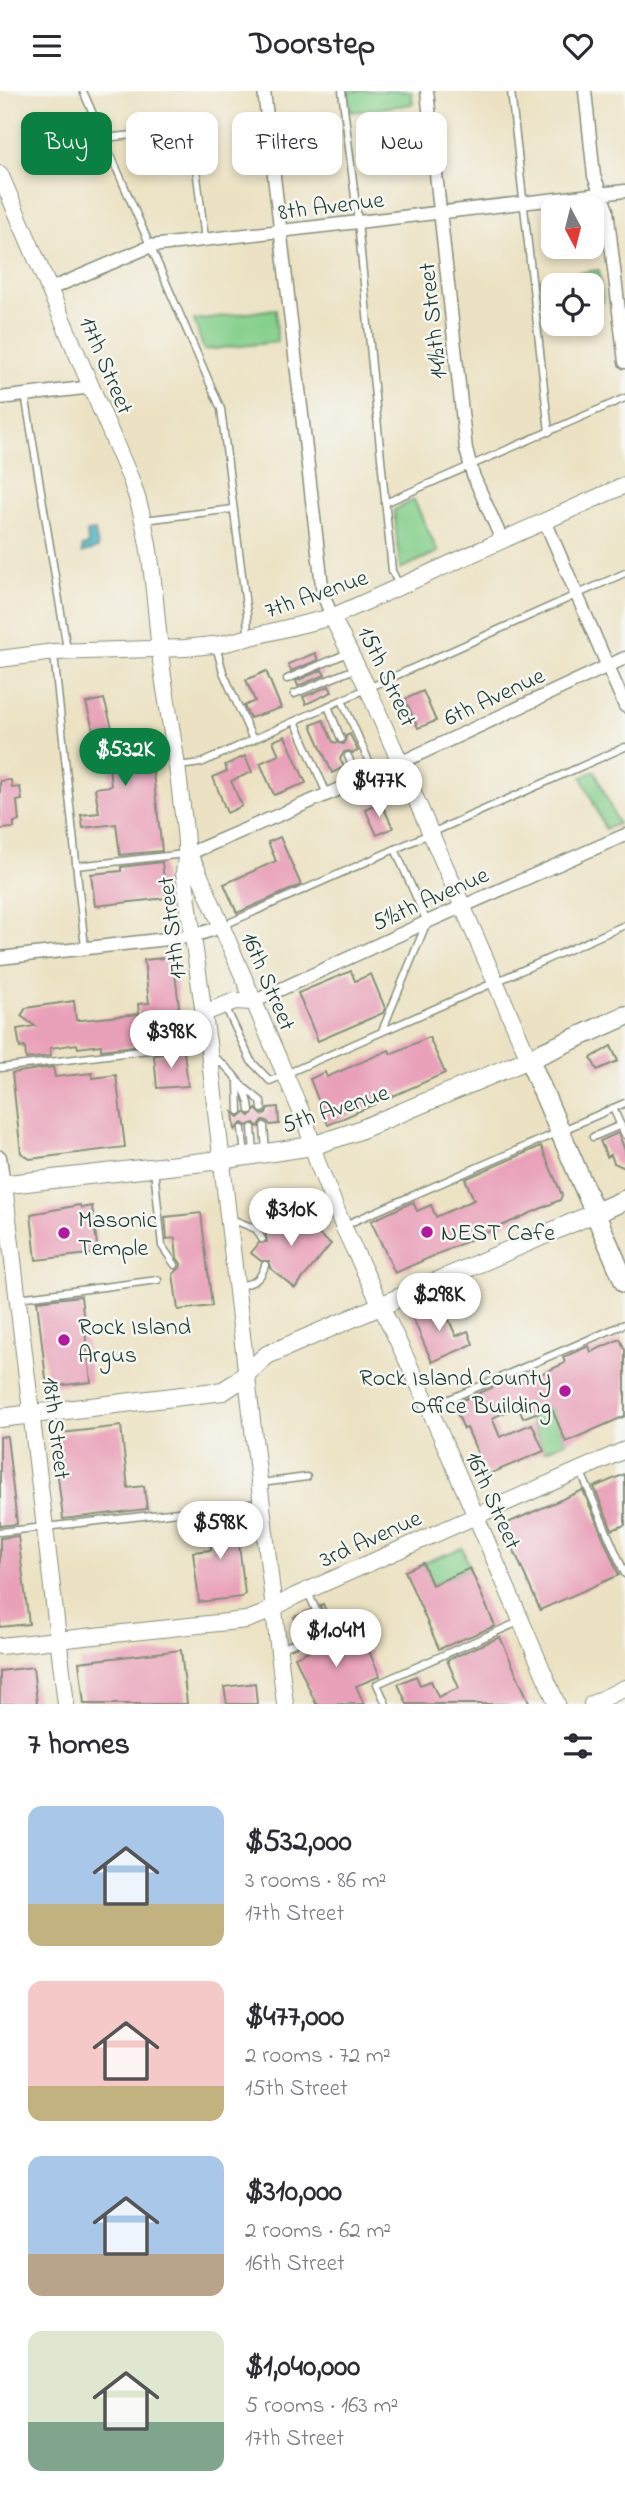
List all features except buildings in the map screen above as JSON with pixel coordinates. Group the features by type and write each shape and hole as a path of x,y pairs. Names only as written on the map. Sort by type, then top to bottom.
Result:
{"main road":[{"name":"5th Avenue","path":"2,1185 221,1160 312,1146 357,1131 625,1016"},
{"name":"15th Street","path":"529,1059 625,1283"},
{"path":"0,1417 209,1393 230,1387 268,1355 625,1200"}],"street":[{"name":"15th Street","path":"264,91 323,594 368,689 529,1059"},
{"name":"14½th Street","path":"427,91 466,449 469,466 502,540"},
{"path":"585,91 594,176 607,210 625,362"},
{"name":"17th Street","path":"0,174 131,480 144,520 153,571 160,649 188,854 184,873 204,1013 285,1704"},
{"name":"8th Avenue","path":"50,289 151,246 625,191"},
{"path":"0,398 92,387"},
{"name":"7th Avenue","path":"0,659 61,651 216,645 332,617 625,485"},
{"path":"545,521 625,706"},
{"name":"6th Avenue","path":"188,854 400,763 625,658"},
{"name":"5½th Avenue","path":"253,1002 625,835"},
{"name":"16th Street","path":"188,854 197,869 306,1123 312,1146 343,1226 429,1408 557,1704"},
{"path":"0,958 193,936 221,927"},
{"path":"204,1013 235,1001 253,1002"},
{"name":"18th Street","path":"0,1157 66,1704"},
{"name":"3rd Avenue","path":"0,1646 246,1620 625,1450"},
{"path":"592,1704 625,1688"}],"lane":[{"path":"83,91 92,112"},
{"path":"342,91 358,222 392,571 400,586"},
{"path":"510,91 549,432"},
{"path":"112,137 191,129 205,241"},
{"path":"112,156 221,409 248,639"},
{"path":"25,394 61,651 76,866 85,948"},
{"path":"385,503 625,398"},
{"path":"144,520 233,509"},
{"path":"177,766 201,763 625,573"},
{"path":"216,645 223,672 253,740"},
{"path":"287,679 350,652"},
{"path":"294,694 358,668"},
{"path":"342,700 374,773"},
{"path":"327,706 341,739"},
{"path":"295,721 327,794"},
{"path":"221,927 625,747"},
{"path":"348,756 358,780"},
{"path":"382,1031 427,922 395,849"},
{"path":"76,866 188,854"},
{"path":"225,1006 250,1061 270,1081 625,925"},
{"path":"0,1068 208,1048 238,1082 250,1103 250,1110"},
{"path":"238,1082 261,1101 262,1109"},
{"path":"238,1082 239,1111"},
{"path":"343,1226 625,1103"},
{"path":"612,1108 625,1135"},
{"path":"593,1137 621,1125"},
{"path":"255,1155 264,1126"},
{"path":"252,1128 255,1155"},
{"path":"242,1129 255,1155"},
{"path":"153,1167 162,1246 175,1265"},
{"path":"227,1218 256,1229 262,1240"},
{"path":"235,1286 253,1283 260,1278 265,1265"},
{"path":"18,1298 158,1280"},
{"path":"429,1408 625,1324"},
{"path":"580,1470 625,1574"},
{"path":"259,1483 307,1477"},
{"path":"0,1532 261,1503"},
{"path":"278,1650 325,1631 308,1591"},
{"path":"386,1704 377,1684 521,1621"}],"green space":[{"path":"348,91 411,91 413,104 351,112"},
{"path":"276,309 277,342 204,350 194,320"},
{"path":"414,500 438,552 400,569 394,510"},
{"path":"595,771 618,824 605,829 582,777"},
{"path":"550,1404 566,1442 544,1451 529,1416"},
{"path":"462,1548 470,1568 432,1585 423,1563"}],"water":[{"path":"95,531 98,548 82,553 82,547 88,545 87,532"}],"place":[{"name":"NEST Cafe","path":"427,1232"},
{"name":"Masonic Temple","path":"64,1233"},
{"name":"Rock Island Argus","path":"64,1340"},
{"name":"Rock Island County Office Building","path":"565,1391"}]}
